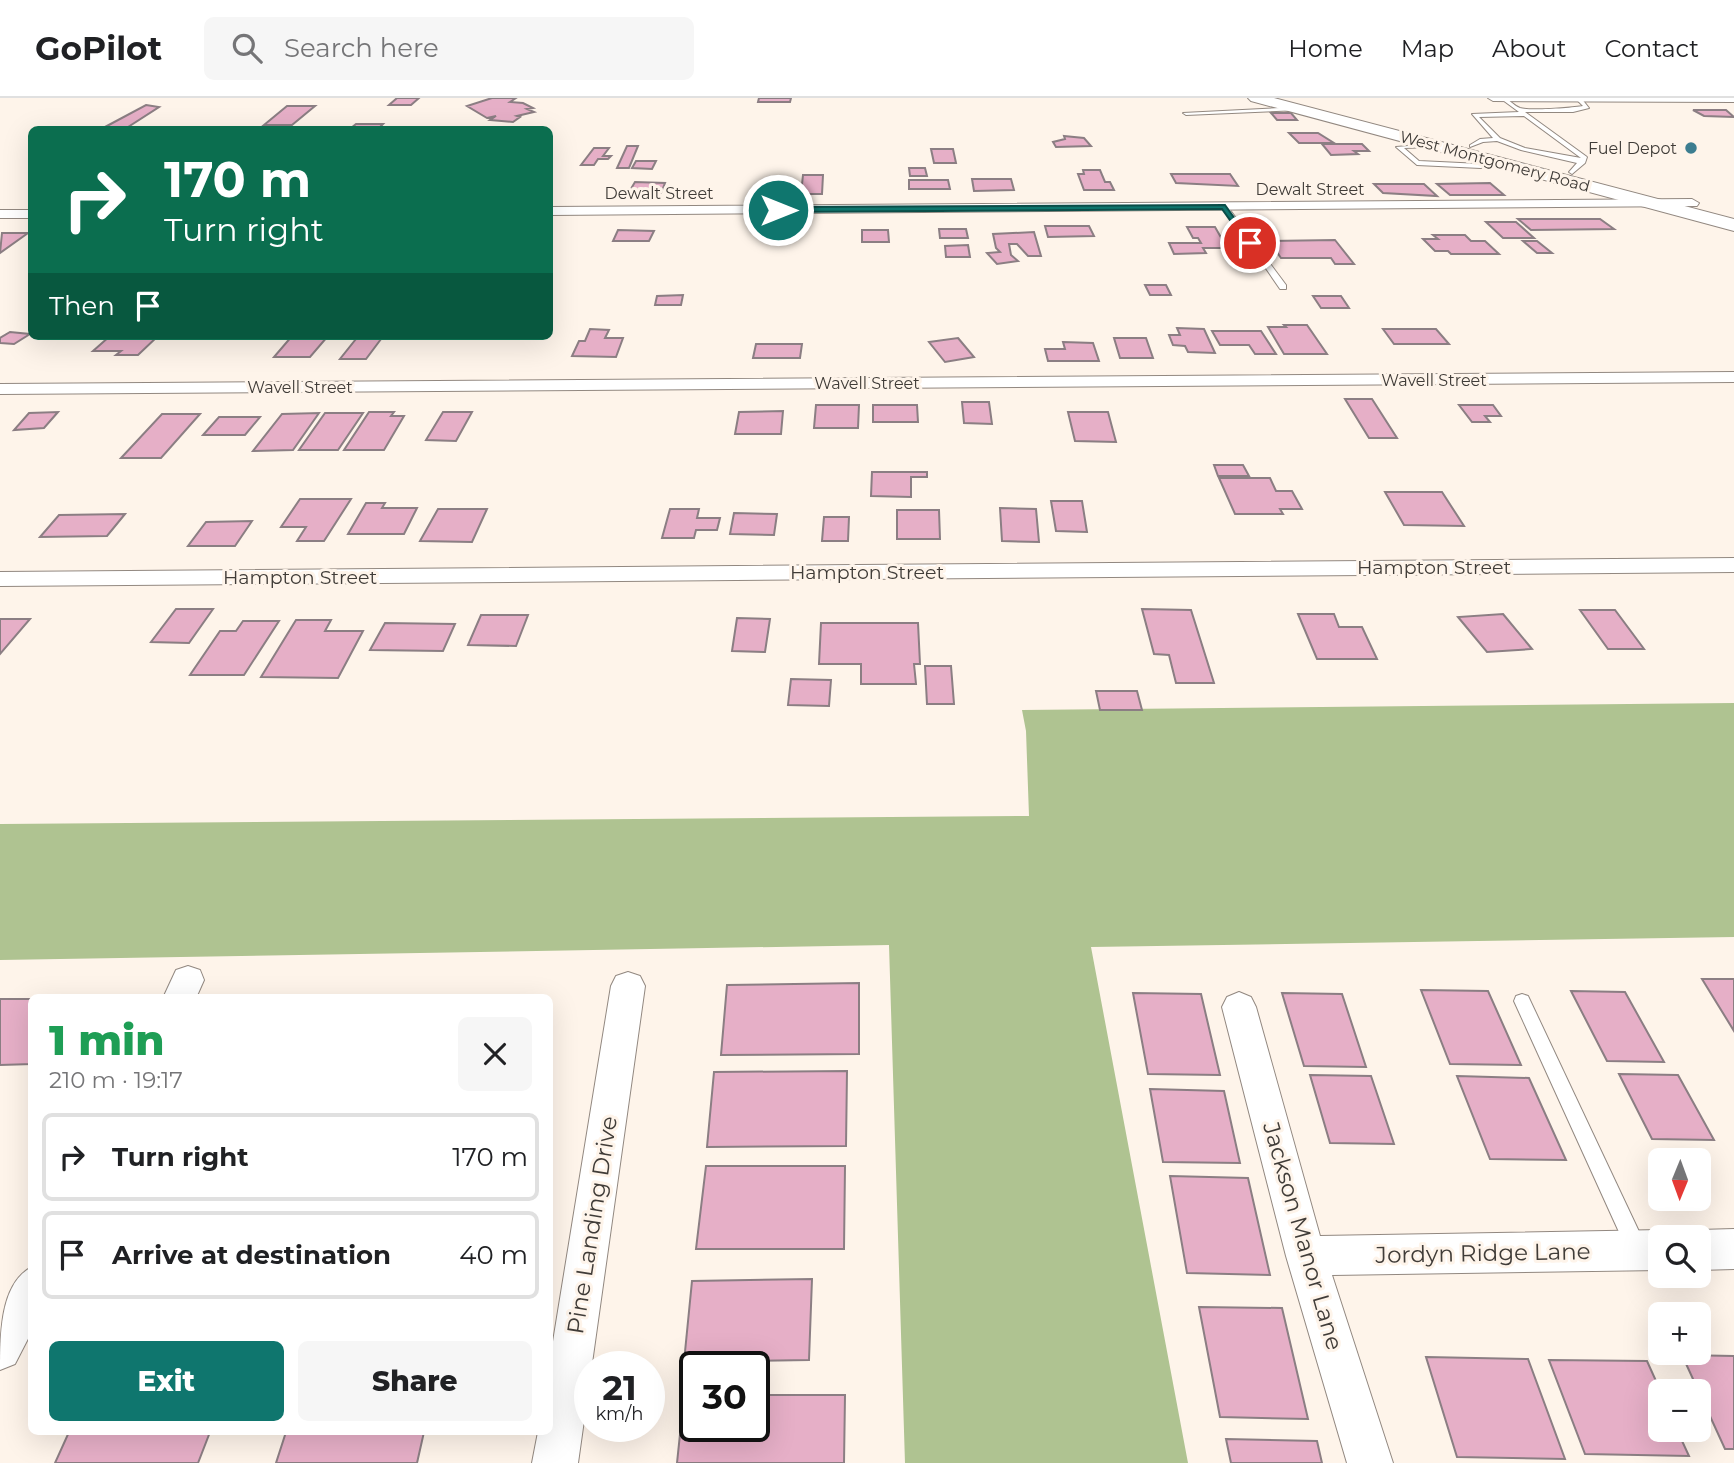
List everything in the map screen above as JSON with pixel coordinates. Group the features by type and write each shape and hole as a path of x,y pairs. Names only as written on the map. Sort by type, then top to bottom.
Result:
{"main road":[{"name":"West Montgomery Road","path":"1256,98 1578,167 1734,214"},
{"name":"West Montgomery Road","path":"1293,104 1432,145 1734,225"}],"street":[{"path":"1493,98 1734,100"},
{"name":"Dewalt Street","path":"553,211 1692,203"},
{"path":"0,214 28,214"},
{"name":"Wavell Street","path":"0,389 1734,377"},
{"name":"Hampton Street","path":"0,579 1734,565"},
{"name":"Pine Landing Drive","path":"555,1463 628,986"},
{"name":"Jackson Manor Lane","path":"1239,1007 1306,1256 1370,1463"},
{"path":"1711,1250 1734,1249"},
{"name":"Jordyn Ridge Lane","path":"1306,1256 1648,1251"},
{"path":"0,1349 28,1295"}],"lane":[{"path":"1503,98 1585,158 1578,167 1522,149 1509,140"},
{"path":"1502,130 1490,126 1474,115 1587,107 1578,99"},
{"path":"1186,113 1293,104"},
{"path":"1527,124 1540,124"},
{"path":"1490,126 1496,138"},
{"path":"1535,130 1550,130"},
{"path":"1544,136 1559,137"},
{"path":"1472,146 1482,140 1496,138 1521,143"},
{"path":"1553,143 1568,143"},
{"path":"1432,145 1399,147 1417,163 1481,166 1499,162"},
{"path":"1225,207 1283,287"},
{"path":"1522,1001 1648,1249"}],"green space":[{"path":"1734,703 1734,937 1091,947 1188,1463 905,1463 889,945 0,960 0,824 1029,816 1026,731 1022,710"}],"building":[{"path":"397,98 419,98 411,105 389,105"},
{"path":"492,98 516,98 510,102 523,103 533,108 527,109 534,112 517,116 520,117 513,122 490,120 496,116 487,118 467,106"},
{"path":"759,98 791,98 790,102 758,102"},
{"path":"146,105 159,107 130,126 107,126"},
{"path":"287,106 315,106 292,125 264,125"},
{"path":"1693,110 1726,110 1734,117 1704,116"},
{"path":"1271,113 1291,113 1297,120 1277,120"},
{"path":"356,124 383,124 381,126 354,126"},
{"path":"1289,133 1318,133 1334,143 1299,143"},
{"path":"1064,136 1084,138 1091,146 1056,147 1053,142 1065,139"},
{"path":"1322,144 1362,144 1369,151 1331,155"},
{"path":"627,146 638,146 629,168 617,168"},
{"path":"594,148 609,148 603,156 611,156 608,159 598,159 594,165 581,165"},
{"path":"931,149 953,149 956,163 934,163"},
{"path":"636,161 656,161 652,169 632,168"},
{"path":"909,168 925,168 927,176 910,176"},
{"path":"1083,170 1100,170 1105,182 1110,182 1114,190 1084,190 1078,174 1084,174"},
{"path":"1171,174 1230,174 1238,186 1176,183"},
{"path":"803,175 823,175 822,194 801,194"},
{"path":"972,179 1011,179 1014,190 974,191"},
{"path":"909,180 948,180 950,189 909,189"},
{"path":"635,182 665,183 661,193 629,192"},
{"path":"1490,183 1504,195 1450,195 1437,184"},
{"path":"1374,184 1424,184 1437,196 1383,193"},
{"path":"1518,219 1600,219 1614,229 1531,230"},
{"path":"1486,222 1516,222 1534,238 1503,238"},
{"path":"1045,226 1089,226 1094,236 1048,237"},
{"path":"1187,227 1215,227 1227,248 1203,248 1206,253 1174,254 1169,243 1201,243 1198,238 1193,238"},
{"path":"939,229 966,229 968,238 940,238"},
{"path":"618,230 654,231 649,241 613,241"},
{"path":"862,230 888,230 889,242 862,242"},
{"path":"1034,232 1041,256 1028,256 1017,244 1009,244 1011,255 1018,261 997,264 987,253 1000,252 996,248 993,234"},
{"path":"2,233 28,233 0,253"},
{"path":"1433,235 1465,235 1471,241 1485,241 1499,254 1451,254 1448,251 1435,251 1423,239 1438,239"},
{"path":"1335,240 1354,264 1335,264 1331,258 1281,258 1269,241"},
{"path":"1523,241 1537,241 1552,253 1537,253"},
{"path":"968,245 970,257 946,257 945,246"},
{"path":"1145,285 1166,285 1171,295 1150,295"},
{"path":"683,295 681,305 655,305 657,296"},
{"path":"1313,296 1341,296 1349,308 1321,308"},
{"path":"1284,325 1307,325 1327,354 1284,354 1268,327 1286,327"},
{"path":"1177,328 1204,329 1215,353 1188,352 1185,346 1173,345 1169,335 1180,335"},
{"path":"590,329 609,330 605,338 623,338 616,357 572,356 579,341 585,341"},
{"path":"1383,329 1436,329 1449,344 1394,344"},
{"path":"1212,331 1261,331 1276,354 1255,354 1249,345 1220,345"},
{"path":"10,332 28,334 14,344 0,343 0,338"},
{"path":"958,338 974,357 945,362 929,342"},
{"path":"1114,338 1146,338 1153,358 1120,358"},
{"path":"105,340 154,340 138,355 116,355 121,351 93,351"},
{"path":"289,340 325,340 310,357 274,357"},
{"path":"355,340 380,340 366,359 340,359"},
{"path":"1063,342 1093,343 1099,361 1048,361 1045,349 1065,349"},
{"path":"756,344 802,344 800,358 753,358"},
{"path":"1345,399 1372,399 1397,438 1369,438"},
{"path":"962,402 989,402 992,424 964,423"},
{"path":"816,405 859,405 858,428 814,428"},
{"path":"873,405 917,405 918,422 873,422"},
{"path":"1459,405 1493,405 1501,416 1485,416 1490,422 1472,422"},
{"path":"783,411 781,434 735,434 739,412"},
{"path":"58,412 44,428 14,430 29,413"},
{"path":"369,412 394,412 391,416 404,416 384,450 344,450"},
{"path":"443,412 472,412 456,441 426,440"},
{"path":"1068,412 1108,412 1116,442 1075,441"},
{"path":"319,413 293,450 253,451 282,414"},
{"path":"325,413 363,413 338,450 299,450"},
{"path":"162,414 200,414 161,458 121,458"},
{"path":"219,417 260,417 245,435 203,435"},
{"path":"1214,465 1243,465 1249,476 1218,476"},
{"path":"872,472 927,472 927,477 911,477 911,497 871,496"},
{"path":"1219,478 1270,478 1276,491 1292,491 1302,509 1280,509 1283,514 1235,514"},
{"path":"1385,492 1442,492 1464,526 1404,525"},
{"path":"300,499 351,499 324,541 297,541 306,527 281,527"},
{"path":"1051,501 1082,501 1087,532 1056,531"},
{"path":"366,503 385,503 382,508 417,508 404,534 348,534"},
{"path":"1000,508 1036,509 1039,542 1002,541"},
{"path":"438,509 487,509 472,542 420,541"},
{"path":"670,509 699,509 697,518 720,518 717,530 696,530 694,538 662,538"},
{"path":"897,510 939,510 940,539 897,539"},
{"path":"734,513 777,514 774,535 730,534"},
{"path":"125,514 107,536 40,537 59,515"},
{"path":"824,517 849,517 848,541 822,541"},
{"path":"252,521 235,546 188,546 206,522"},
{"path":"176,609 213,609 189,643 151,642"},
{"path":"1142,609 1191,610 1214,683 1176,683 1169,655 1154,654"},
{"path":"1580,610 1615,610 1644,649 1608,649"},
{"path":"1298,614 1334,614 1339,627 1362,627 1377,659 1317,659"},
{"path":"1503,614 1532,649 1487,652 1458,617"},
{"path":"481,615 528,615 516,646 468,645"},
{"path":"737,618 770,619 765,652 732,651"},
{"path":"0,619 30,619 0,654"},
{"path":"296,620 331,620 325,631 363,631 338,678 261,677"},
{"path":"243,621 279,621 244,675 190,675 220,631 236,631"},
{"path":"385,623 455,624 443,651 370,650"},
{"path":"821,623 918,623 920,664 914,664 916,684 861,684 861,664 819,664"},
{"path":"925,666 951,666 954,704 927,704"},
{"path":"791,679 831,680 829,706 788,705"},
{"path":"1096,691 1137,691 1142,710 1100,710"},
{"path":"1702,979 1734,979 1734,1031"},
{"path":"859,983 859,1054 721,1055 727,985"},
{"path":"1421,990 1488,991 1521,1065 1450,1064"},
{"path":"1571,991 1625,992 1664,1062 1607,1061"},
{"path":"1133,993 1201,994 1220,1075 1148,1074"},
{"path":"1282,993 1342,994 1366,1067 1304,1066"},
{"path":"0,999 28,999 28,1064 0,1065"},
{"path":"847,1071 846,1146 707,1147 714,1072"},
{"path":"1619,1074 1678,1075 1714,1140 1652,1139"},
{"path":"1310,1075 1371,1076 1394,1144 1330,1143"},
{"path":"1457,1076 1529,1078 1566,1160 1490,1159"},
{"path":"1150,1089 1224,1091 1240,1163 1163,1162"},
{"path":"706,1166 845,1166 844,1249 696,1249"},
{"path":"1170,1176 1248,1178 1270,1275 1187,1273"},
{"path":"812,1279 809,1360 770,1361 770,1351 685,1351 692,1281"},
{"path":"1199,1307 1282,1308 1308,1419 1220,1417"},
{"path":"1711,1356 1734,1356 1734,1449 1725,1449 1711,1418 1711,1379 1693,1379 1687,1365 1711,1365"},
{"path":"1426,1357 1528,1359 1565,1459 1457,1457"},
{"path":"1549,1360 1647,1361 1655,1379 1648,1379 1648,1442 1683,1442 1689,1456 1585,1454"},
{"path":"770,1395 845,1395 844,1463 677,1463 679,1442 770,1442"},
{"path":"68,1435 209,1435 198,1463 55,1463"},
{"path":"285,1435 423,1435 417,1463 276,1463"},
{"path":"1226,1439 1317,1441 1322,1463 1231,1463"}],"place":[{"name":"Fuel Depot","path":"1691,148"}],"route":[{"path":"778,210 1225,207 1250,243"}]}
